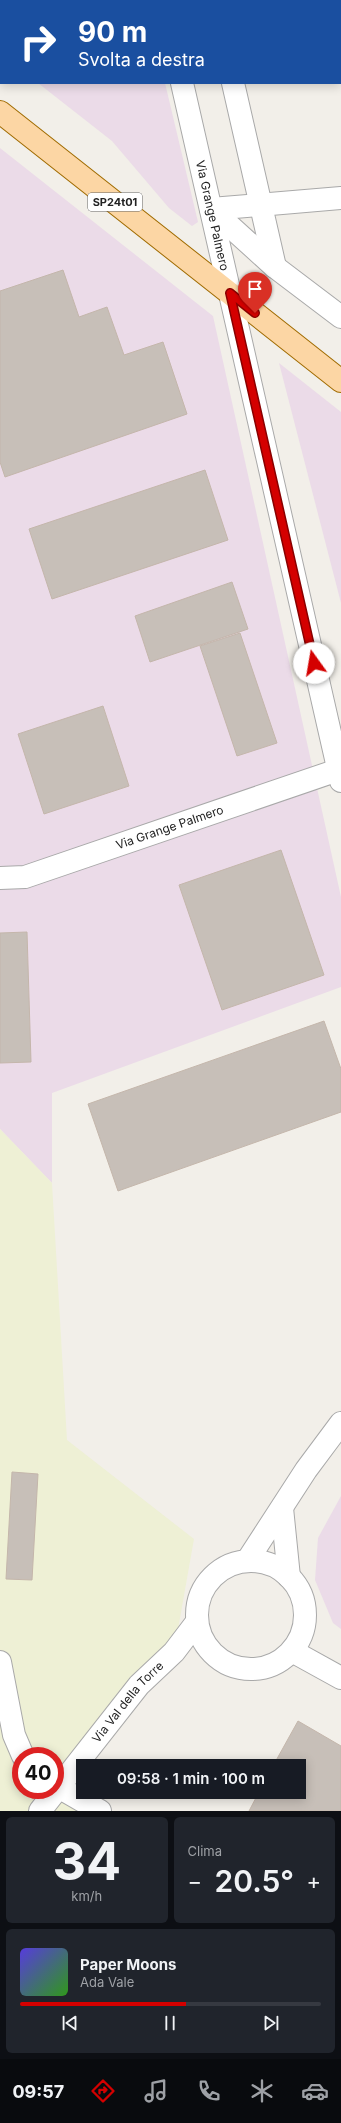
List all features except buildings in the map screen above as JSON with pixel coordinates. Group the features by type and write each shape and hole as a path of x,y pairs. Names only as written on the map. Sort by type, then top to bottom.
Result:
{"main road":[{"name":"SP24t01","path":"0,112 341,381"}],"street":[{"name":"Via Grange Palmero","path":"0,878 25,877 340,776 182,84"},
{"path":"233,84 275,267"},
{"path":"211,209 341,198"},
{"path":"211,209 275,267 341,316"},
{"path":"247,1561 306,1470 341,1423"},
{"path":"282,1508 289,1577"},
{"path":"247,1561 263,1562 277,1567 289,1577 299,1590 304,1605 305,1621 301,1637 292,1651 280,1662 265,1668 254,1670 233,1667 218,1659 208,1649 200,1637 196,1623 197,1605 203,1588 215,1574 230,1565 247,1561"},
{"name":"Via Val della Torre","path":"64,1778 139,1685 174,1652 196,1623"},
{"path":"292,1651 341,1678"},
{"name":"Via Val della Torre","path":"174,1652 218,1659"},
{"path":"0,1662 14,1735 19,1747"},
{"path":"64,1791 100,1811"},
{"name":"Via Val della Torre","path":"40,1811 48,1799"}],"shaded area":[{"path":"39,84 165,84 198,222 192,226 169,208 112,141"},
{"path":"0,148 213,316 341,897 341,987 52,1093 52,1183 0,1129"},
{"path":"279,363 341,412 341,603"},
{"path":"341,1496 341,1629 333,1623 315,1580 318,1538"}],"green space":[{"path":"0,1129 52,1183 67,1440 194,1539 174,1652 84,1759 76,1759 76,1768 64,1782 64,1747 12,1747 12,1799 64,1799 64,1791 76,1798 76,1799 100,1811 0,1811"}],"route":[{"path":"255,313 230,293 314,663"}]}
